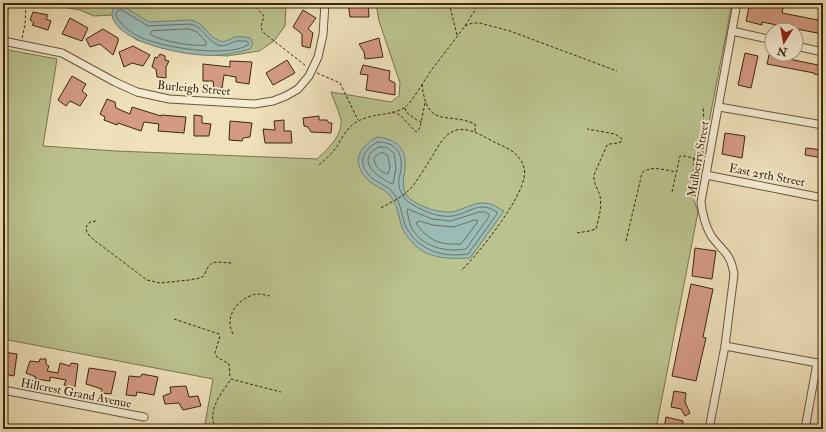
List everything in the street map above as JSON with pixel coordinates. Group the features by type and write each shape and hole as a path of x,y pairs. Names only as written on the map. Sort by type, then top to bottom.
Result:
{"street":[{"name":"Burleigh Street","path":"3,41 62,53 126,88 152,96 175,100 244,104 273,101 298,89 312,70 318,57 323,35 325,3"},
{"name":"Mulberry Street","path":"709,429 725,346 734,274 729,256 712,237 704,216 701,202 737,3"},
{"path":"732,31 764,38"},
{"path":"804,48 823,52"},
{"path":"719,107 823,125"},
{"name":"East 25th Street","path":"705,177 823,198"},
{"path":"725,346 820,363 805,429"},
{"name":"Hillcrest Grand Avenue","path":"3,390 144,417"}],"path":[{"path":"21,45 25,25 26,3"},
{"path":"252,3 264,16 260,24 260,28 264,33 312,70 340,83 358,121"},
{"path":"449,3 458,36"},
{"path":"319,165 336,148 350,126 373,115 392,112 405,107 458,36 478,3"},
{"path":"465,26 472,23 489,24 517,33 617,71"},
{"path":"422,84 425,103 434,115 441,118 469,121 475,124 475,132"},
{"path":"392,112 400,115 416,132 420,128 425,103"},
{"path":"703,106 704,128 700,145 694,160 693,174 696,177 705,177"},
{"path":"405,107 406,112 421,122"},
{"path":"381,208 407,192 428,163 444,137 456,130 463,129 475,132 508,148 517,155 524,167 525,174 523,185 513,204 473,259 461,271"},
{"path":"576,233 596,229 601,208 600,196 593,180 594,175 607,145 621,142 622,139 615,134 587,130"},
{"path":"672,192 680,156 689,157 694,160"},
{"path":"626,241 642,173 647,169 653,168 676,172"},
{"path":"96,221 90,222 86,227 87,233 147,280 160,283 200,278 204,276 208,265 212,262 233,264"},
{"path":"233,334 230,324 231,313 234,308 241,302 256,294 270,296"},
{"path":"174,319 219,334 220,336 215,353 217,357 229,364 230,379 213,409 212,416 216,429"},
{"path":"230,379 281,392"}],"green space":[{"path":"42,3 286,3 285,26 274,41 259,51 227,56 196,54 162,48 137,40 121,29 115,22 112,15 94,16 80,10"},
{"path":"376,3 732,3 694,200 698,212 656,429 204,429 213,379 3,339 3,49 57,59 43,146 116,151 317,159 334,142 340,131 341,120 331,92 391,102 399,96 400,83 379,21"}],"water":[{"path":"117,6 123,6 149,22 195,21 220,41 240,37 250,38 253,43 250,49 220,55 194,54 161,48 130,36 119,28 112,15 112,11"},
{"path":"377,137 395,142 402,150 405,162 403,184 404,191 409,198 418,204 435,210 452,212 476,204 487,203 504,211 470,258 446,258 430,255 417,247 406,235 402,228 397,208 391,197 363,175 358,163 361,151 370,141"}],"building":[{"path":"3,3 9,3 6,22 3,21"},
{"path":"348,3 368,3 369,17 350,17"},
{"path":"750,3 767,3 766,4 783,8 782,13 823,21 822,34 804,30 804,22 762,22 762,25 746,21"},
{"path":"303,10 316,18 308,29 313,33 310,48 302,46 302,34 293,27"},
{"path":"33,12 48,15 46,19 51,21 48,30 32,25 34,23 30,20"},
{"path":"70,18 88,28 82,41 62,34"},
{"path":"103,29 118,38 113,55 100,44 90,47 86,39"},
{"path":"379,38 383,57 365,59 364,52 359,44"},
{"path":"133,46 150,55 143,66 132,63 124,67 119,52"},
{"path":"745,53 758,56 751,88 738,85"},
{"path":"160,54 165,56 165,60 169,61 166,67 166,78 157,77 156,69 152,67 155,57 157,58"},
{"path":"287,60 295,73 273,85 266,73"},
{"path":"230,61 252,62 249,84 236,82 236,77 224,75 222,88 214,88 213,81 203,81 203,64 230,67"},
{"path":"767,62 803,62 823,66 823,76 814,73 767,64"},
{"path":"363,65 390,71 389,80 395,83 395,95 366,90 368,75 360,74"},
{"path":"72,76 86,84 82,91 87,95 80,106 70,101 66,106 58,100"},
{"path":"107,99 115,102 116,108 130,114 132,107 161,116 186,117 184,133 158,131 159,124 144,122 141,131 104,120 105,117 100,114"},
{"path":"194,115 202,116 202,123 211,124 209,136 194,136"},
{"path":"319,116 319,120 327,120 329,123 332,123 331,133 311,132 308,127 304,126 303,118"},
{"path":"284,120 284,131 291,131 292,143 265,143 263,129 275,130 274,121"},
{"path":"230,121 252,123 250,137 243,138 242,141 229,140"},
{"path":"725,133 745,136 742,158 722,154"},
{"path":"806,148 823,150 823,158 805,155"},
{"path":"695,248 716,251 712,279 692,276"},
{"path":"691,284 713,289 703,337 706,338 696,381 672,376"},
{"path":"3,352 17,354 14,376 4,374"},
{"path":"40,359 46,359 46,364 49,366 47,371 58,373 60,363 70,366 71,363 78,364 75,387 64,385 66,380 50,377 50,381 35,379 36,377 26,373 30,361 39,362"},
{"path":"89,368 116,372 111,394 101,393 102,389 86,384"},
{"path":"142,374 158,377 154,395 137,392 136,396 126,395 129,376 140,377"},
{"path":"186,386 189,397 198,396 201,406 183,410 179,403 165,404 163,396 171,393 170,387"},
{"path":"674,391 686,393 685,402 690,413 685,416 681,409 671,407"},
{"path":"666,417 683,421 682,429 664,429"}]}
